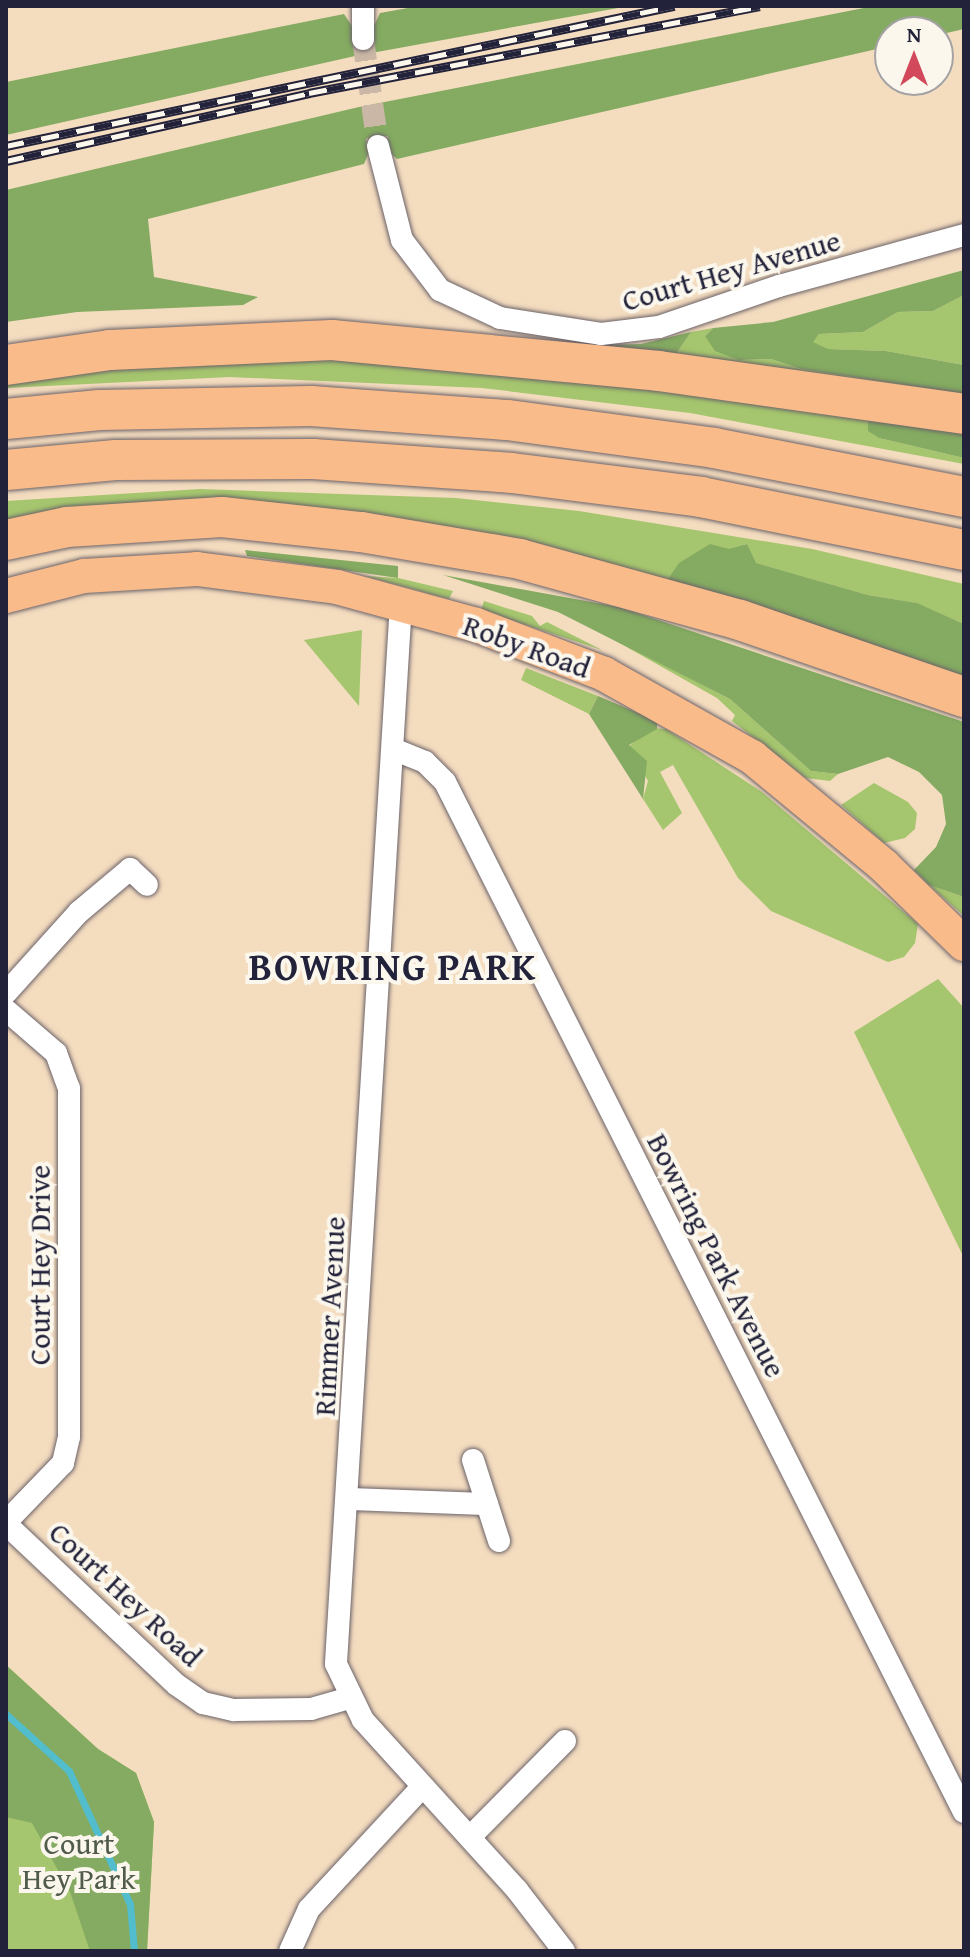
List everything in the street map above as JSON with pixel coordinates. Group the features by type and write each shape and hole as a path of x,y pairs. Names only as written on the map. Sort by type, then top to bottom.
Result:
{"highway":[{"path":"6,365 110,350 332,340 644,369 964,414"},
{"path":"6,419 100,410 311,406 508,420 714,448 964,497"},
{"path":"6,470 116,460 313,459 512,473 701,497 964,550"},
{"path":"6,540 67,527 222,517 361,532 535,563 740,620 964,697"}],"main road":[{"name":"Roby Road","path":"6,596 84,576 182,569 296,580 401,603 546,651 684,715 752,757 844,831 964,944"}],"street":[{"path":"363,6 363,39"},
{"name":"Court Hey Avenue","path":"378,146 398,232 410,256 440,290 500,318 601,334 659,327 779,286 964,235"},
{"name":"Rimmer Avenue","path":"401,603 336,1664 349,1698 564,1951"},
{"name":"Bowring Park Avenue","path":"393,749 425,762 445,782 964,1812"},
{"path":"6,993 79,912 130,869 147,885"},
{"name":"Court Hey Drive","path":"6,1010 56,1053 69,1088 69,1437 63,1463 6,1523"},
{"path":"473,1460 499,1541"},
{"path":"348,1499 487,1504"},
{"name":"Court Hey Road","path":"6,1523 177,1685 203,1703 234,1710 311,1709 349,1698"},
{"path":"470,1837 565,1741"},
{"path":"290,1951 309,1909 422,1787"}],"green space":[{"path":"419,6 629,6 355,56 6,135 6,82 344,14 354,29 373,28 380,13"},
{"path":"874,6 964,6 964,29 954,31 954,16 874,16 874,50 397,159 384,147 369,152 364,164 148,219 154,277 258,297 243,305 77,312 6,322 6,190 359,107"},
{"path":"964,270 964,295 933,311 898,312 863,332 819,334 813,342 828,349 886,351 964,365 964,394 801,369 771,359 739,360 715,351 705,336 713,328 773,322"},
{"path":"964,295 964,365 886,351 827,349 812,342 819,334 863,332 898,312 933,311"},
{"path":"713,328 705,336 739,360 771,359 801,369 964,394 674,357 691,332"},
{"path":"691,332 674,357 606,345 641,344"},
{"path":"281,355 489,366 964,427 879,438 964,458 964,464 690,413 482,388 230,377 6,388 6,379"},
{"path":"868,417 964,431 964,458 879,438 868,431"},
{"path":"200,489 456,498 579,511 812,549 964,584 964,624 916,603 868,595 755,563 746,544 666,581 480,539 6,523 6,501"},
{"path":"710,544 729,549 747,544 756,563 868,595 917,603 964,624 964,681 666,582 679,563"},
{"path":"245,550 398,566 398,578 247,556"},
{"path":"443,575 619,607 964,722 964,897 929,885 914,870 936,847 946,824 942,795 919,772 888,757 838,774 811,771 730,699 558,612"},
{"path":"365,576 398,578 453,591 449,599"},
{"path":"484,601 532,616 540,626 547,622 602,650 481,610"},
{"path":"362,630 359,706 304,640"},
{"path":"607,636 730,699 811,771 838,774 830,781 806,778 732,721 735,715 717,698"},
{"path":"526,668 598,696 589,714 521,680"},
{"path":"598,696 657,721 657,729 629,745 647,761 643,799 589,714"},
{"path":"652,728 666,729 762,792 918,924 915,943 904,957 888,962 771,911 738,878 673,765 660,772 682,813 663,830 643,799 648,781 629,746"},
{"path":"874,783 908,802 917,813 915,829 905,838 884,843 841,805"},
{"path":"929,885 964,897 964,916"},
{"path":"938,979 964,1008 964,1258 854,1032"},
{"name":"Court Hey Park","path":"6,1665 98,1749 136,1773 154,1822 147,1951 6,1951"},
{"name":"Court Hey Park","path":"6,1665 98,1749 136,1773 154,1822 147,1951 90,1951 70,1892 32,1823 6,1817"}],"waterway":[{"path":"6,1714 69,1771 130,1904 134,1951"}],"tunnel":[{"path":"363,39 378,146"}],"railway":[{"path":"6,146 674,6"},
{"path":"6,161 309,93 760,6"}],"district":[{"name":"BOWRING PARK","path":"393,967"}]}
